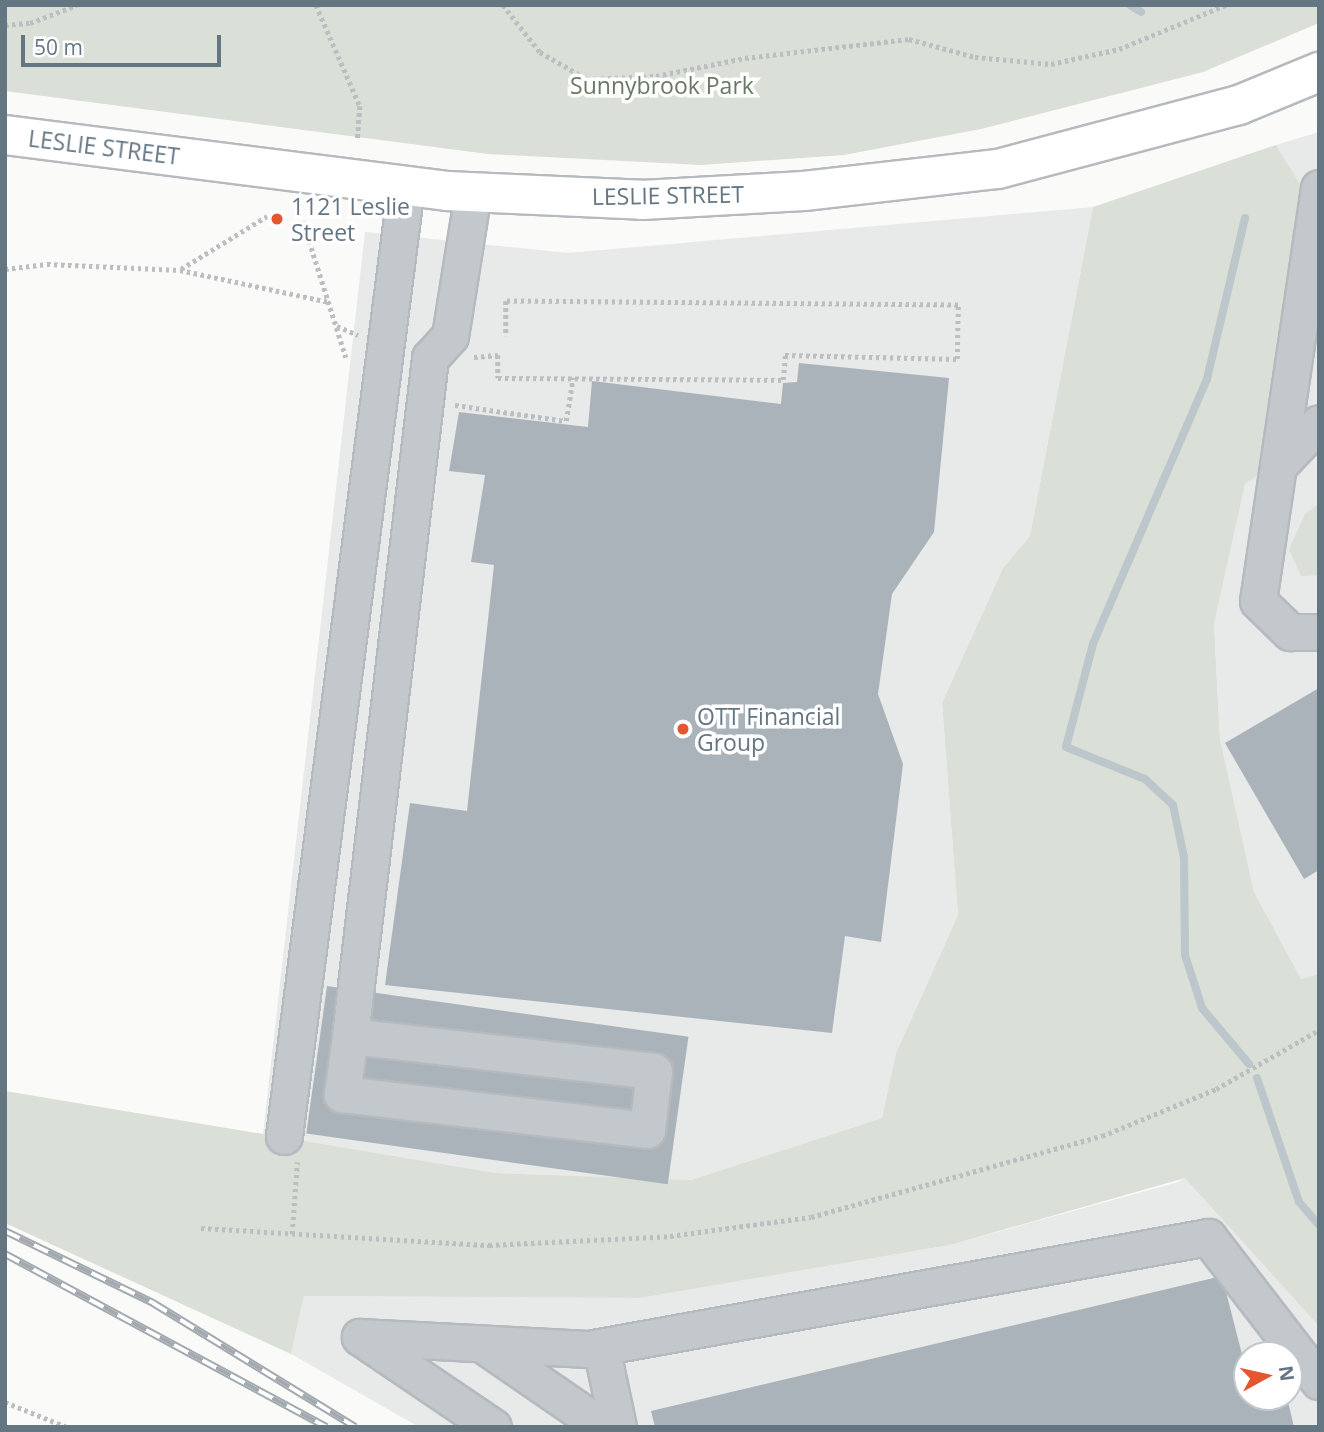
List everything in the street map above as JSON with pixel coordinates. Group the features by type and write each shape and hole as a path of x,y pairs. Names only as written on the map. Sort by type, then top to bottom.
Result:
{"main road":[{"name":"LESLIE STREET","path":"5,135 406,186 642,200 804,191 998,169 1238,105 1319,72"}],"lane":[{"path":"284,1136 406,186"},
{"path":"1319,188 1258,601 1290,632 1319,632"},
{"path":"350,1036 654,1071 647,1130 342,1094 430,358 450,336 473,192"},
{"path":"1278,466 1319,423"},
{"path":"493,1427 360,1336 488,1348 601,1347 1208,1237 1319,1381"},
{"path":"601,1347 618,1427"},
{"path":"488,1348 603,1427"}],"path":[{"path":"5,25 30,23 77,5"},
{"path":"316,5 360,106 358,138"},
{"path":"503,5 540,52 587,79 656,76 745,58 909,39 975,57 1051,64 1119,49 1226,5"},
{"path":"180,270 267,216"},
{"path":"303,221 346,357"},
{"path":"5,269 47,264 180,270 329,302"},
{"path":"462,360 498,355 498,377 783,380 785,355 957,359 958,305 506,301 506,336"},
{"path":"455,396 454,404 566,421 573,378"},
{"path":"201,1228 466,1245 670,1236 811,1216 1102,1136 1216,1088 1319,1030"},
{"path":"292,1234 289,1218 297,1176"},
{"path":"5,1402 67,1427"}],"shaded area":[{"path":"1319,132 1319,974 1301,979 1254,892 1220,739 1214,623 1245,484 1263,471 1303,189 1276,145"},
{"path":"1093,207 1030,536 1003,568 942,703 958,915 896,1053 882,1118 691,1180 496,1173 263,1134 365,232 568,253"},
{"path":"1319,1095 1319,1427 419,1427 291,1354 304,1296 640,1298 950,1245 1178,1182"}],"green space":[{"name":"Sunnybrook Park","path":"5,5 1319,5 1319,23 1203,72 981,129 844,155 701,165 488,154 5,91"},
{"path":"1276,145 1303,189 1263,472 1245,484 1214,624 1220,739 1254,892 1301,979 1319,974 1319,1326 1185,1178 950,1245 640,1298 304,1296 291,1354 5,1223 5,1091 496,1173 691,1180 882,1118 896,1053 958,915 942,703 1003,568 1030,536 1093,207"},
{"path":"1319,504 1319,575 1301,576 1289,549 1305,514"}],"building":[{"name":"OTT Financial Group","path":"799,363 949,378 934,532 892,594 878,694 903,764 881,942 845,936 832,1033 385,985 410,803 467,811 494,565 471,562 485,475 449,471 459,412 588,427 592,381 781,404 783,383 797,382"},
{"path":"1319,688 1319,870 1304,879 1225,743"},
{"path":"327,986 688,1037 668,1184 306,1134"},
{"path":"1222,1276 1239,1341 1233,1341 1233,1411 1290,1411 1294,1427 655,1427 651,1411"}],"waterway":[{"path":"1130,5 1141,12"},
{"path":"1245,218 1207,379 1093,644 1066,747 1145,779 1173,805 1184,857 1185,955 1202,1008 1249,1064"},
{"path":"1257,1078 1299,1202 1319,1225"}],"railway":[{"path":"5,1231 153,1303 355,1427"},
{"path":"5,1254 326,1427"}],"place":[{"name":"1121 Leslie Street","path":"277,219"},
{"name":"OTT Financial Group","path":"683,729"}]}
